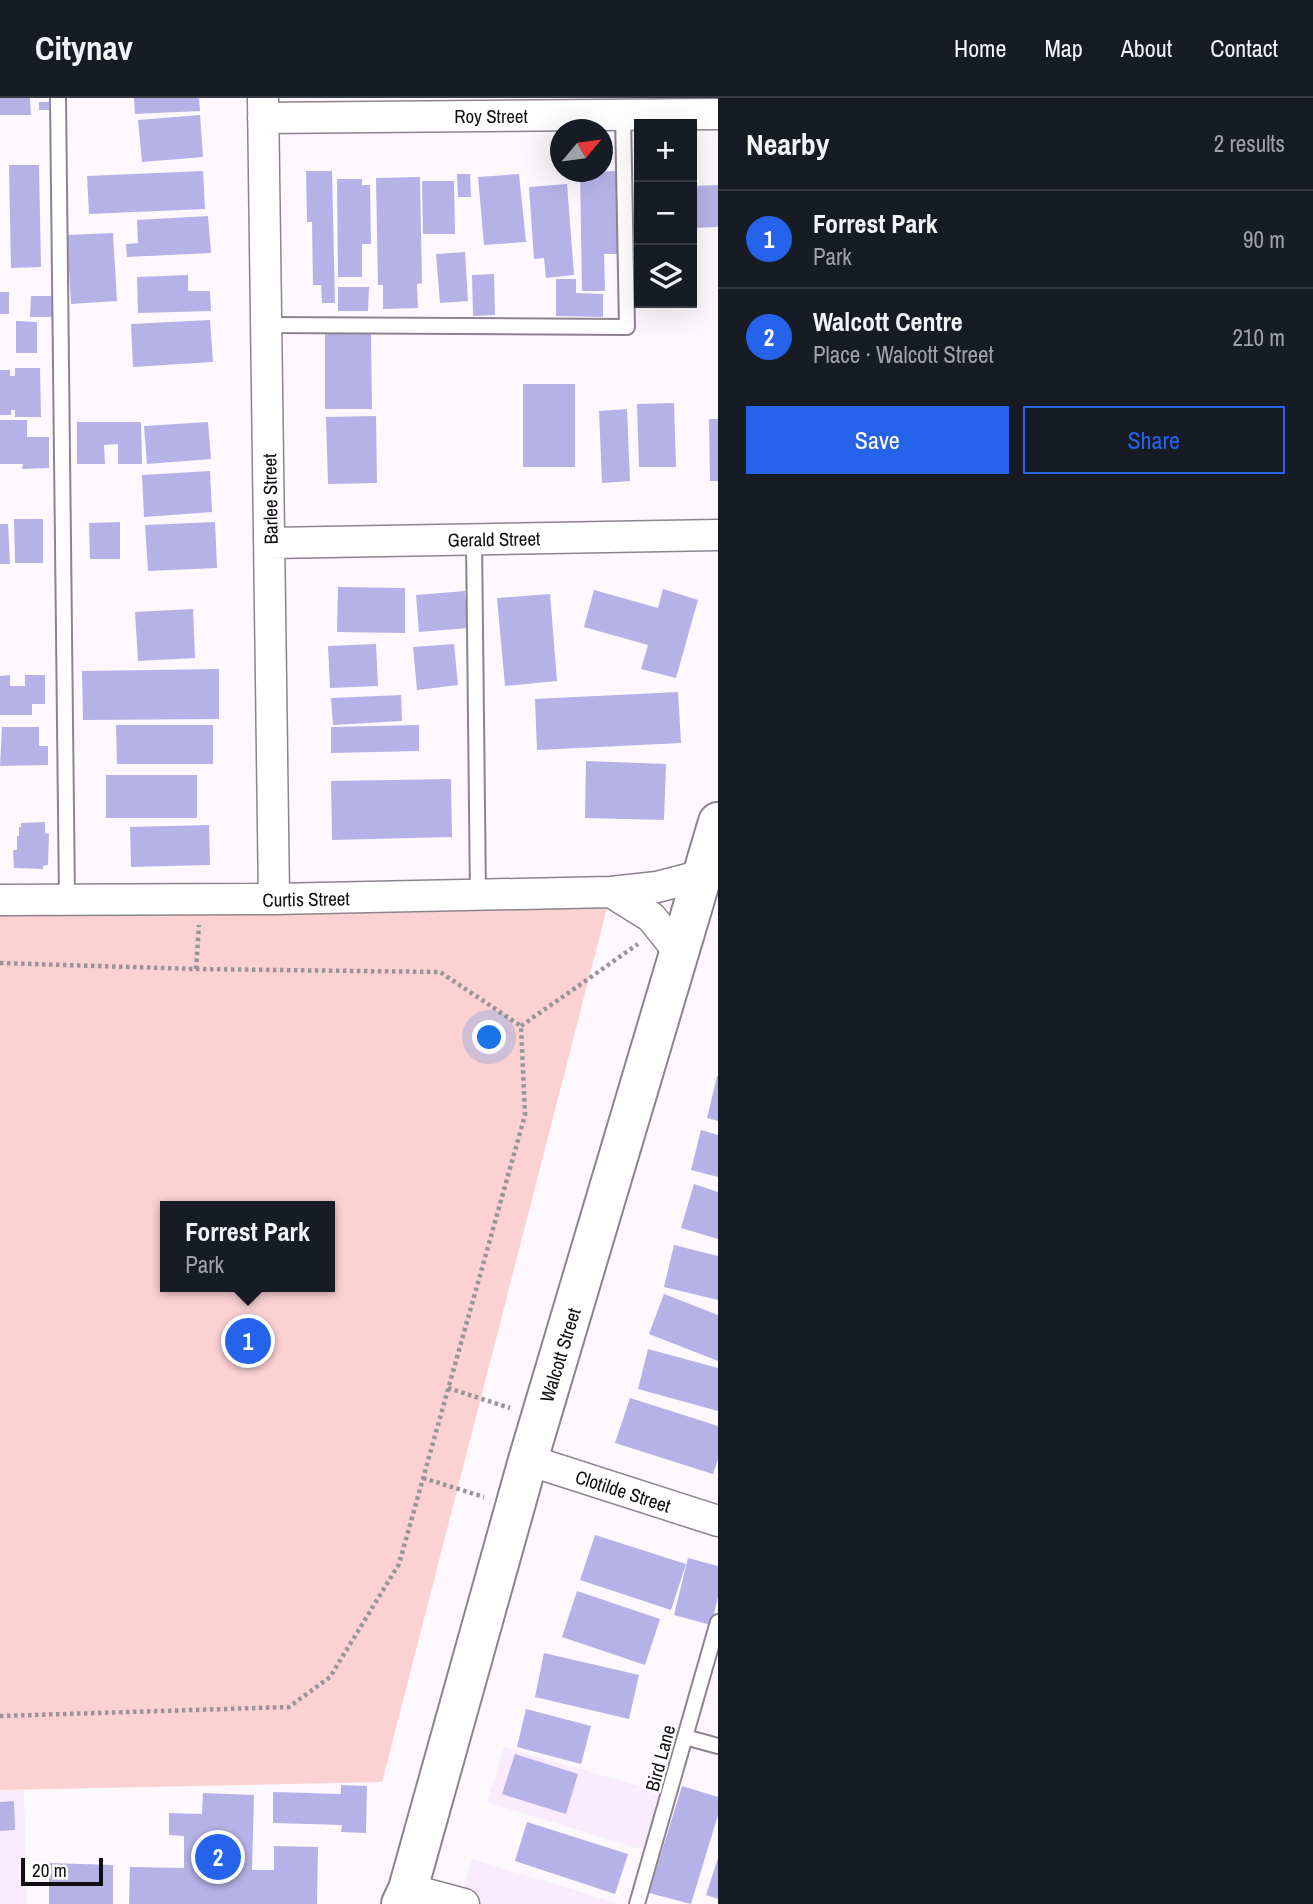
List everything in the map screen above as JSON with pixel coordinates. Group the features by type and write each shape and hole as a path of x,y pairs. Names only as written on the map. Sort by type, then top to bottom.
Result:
{"main road":[{"name":"Walcott Street","path":"406,1899 528,1460 718,822"}],"street":[{"name":"Roy Street","path":"263,108 623,115 718,114"},
{"name":"Barlee Street","path":"263,108 274,899"},
{"name":"Gerald Street","path":"271,542 718,535"},
{"name":"Curtis Street","path":"0,900 478,897 611,892 657,887 703,875"},
{"path":"611,892 651,917 680,953"},
{"name":"Clotilde Street","path":"528,1460 718,1521"},
{"path":"406,1899 464,1904"}],"lane":[{"path":"58,98 66,900"},
{"path":"266,326 627,327 623,115"},
{"path":"474,540 478,897"},
{"name":"Bird Lane","path":"637,1904 718,1622"},
{"path":"685,1737 718,1746"}],"path":[{"path":"196,969 199,921"},
{"path":"521,1026 642,941"},
{"path":"0,963 440,972 521,1026"},
{"path":"0,1716 289,1707 330,1678 399,1564 525,1115 521,1026"},
{"path":"449,1388 541,1418"},
{"path":"424,1478 515,1507"}],"shaded area":[{"path":"611,892 382,1782 0,1790 0,900"},
{"path":"504,1747 670,1795 653,1853 487,1802"},
{"path":"0,1790 24,1790 27,1904 0,1904"},
{"path":"472,1859 620,1904 459,1904"}],"building":[{"path":"0,98 30,98 31,115 0,115"},
{"path":"134,98 199,98 200,111 135,114"},
{"path":"39,102 49,102 49,110 39,110"},
{"path":"200,115 203,157 142,162 138,120"},
{"path":"9,165 39,165 41,267 11,268"},
{"path":"203,171 205,209 89,214 87,176"},
{"path":"306,171 332,171 335,303 322,303 321,285 313,285 312,222 307,222"},
{"path":"613,171 621,171 622,254 604,254 605,291 582,291 580,182 613,182"},
{"path":"457,174 470,174 471,197 458,197"},
{"path":"519,174 526,242 484,245 478,177"},
{"path":"420,177 422,283 417,284 418,308 383,309 383,285 378,285 376,178"},
{"path":"337,179 362,179 362,185 370,185 371,244 362,244 362,277 338,277"},
{"path":"422,181 454,181 455,234 423,234"},
{"path":"567,184 574,275 546,278 544,258 534,259 529,187"},
{"path":"718,185 718,227 697,228 697,186"},
{"path":"208,216 211,253 127,257 126,244 138,243 137,220"},
{"path":"113,233 117,301 71,304 67,235"},
{"path":"465,252 468,301 440,303 436,254"},
{"path":"494,274 495,315 473,316 472,275"},
{"path":"188,275 188,291 210,291 211,311 138,313 137,277"},
{"path":"556,279 576,279 576,293 603,294 603,317 556,316"},
{"path":"338,287 369,287 368,311 338,311"},
{"path":"0,292 9,292 9,314 0,314"},
{"path":"31,296 53,296 53,317 30,317"},
{"path":"210,320 213,362 133,367 131,324"},
{"path":"16,321 37,322 37,353 16,353"},
{"path":"325,334 371,334 372,409 325,409"},
{"path":"15,368 40,368 41,417 15,417 15,410 11,410 11,415 0,415 0,370 10,370 10,376 15,376"},
{"path":"523,384 575,384 575,467 523,467"},
{"path":"674,403 676,467 639,467 637,404"},
{"path":"627,409 630,481 602,483 599,411"},
{"path":"376,416 377,483 328,484 326,417"},
{"path":"709,419 718,419 718,481 710,481"},
{"path":"0,420 27,420 27,437 49,437 49,468 22,469 23,464 0,464"},
{"path":"77,422 141,422 142,464 118,464 118,444 104,445 105,464 77,464"},
{"path":"208,422 211,459 147,464 144,426"},
{"path":"210,471 212,512 144,517 142,475"},
{"path":"14,519 43,519 43,563 15,563"},
{"path":"120,522 120,559 90,559 89,523"},
{"path":"215,522 217,568 148,571 145,525"},
{"path":"0,524 8,524 10,564 0,564"},
{"path":"338,587 405,588 405,633 337,632"},
{"path":"663,589 698,600 676,678 641,669 648,645 584,627 594,590 658,608"},
{"path":"465,591 468,628 419,632 416,595"},
{"path":"550,594 557,681 505,686 497,598"},
{"path":"193,609 195,658 138,661 135,612"},
{"path":"376,644 378,686 330,688 328,646"},
{"path":"454,644 458,685 417,690 413,647"},
{"path":"219,669 219,719 83,720 82,671"},
{"path":"10,675 10,686 25,686 25,675 45,675 45,704 32,704 32,715 0,715 0,676"},
{"path":"678,692 681,743 537,750 535,699"},
{"path":"401,695 402,721 333,725 331,698"},
{"path":"116,725 213,725 213,764 117,764"},
{"path":"419,725 419,751 331,753 331,727"},
{"path":"2,727 39,727 39,746 48,746 48,765 0,766"},
{"path":"586,761 666,764 664,820 585,818"},
{"path":"106,775 197,775 197,818 106,818"},
{"path":"451,779 452,837 332,840 331,781"},
{"path":"45,822 45,833 49,834 48,865 43,866 43,869 14,868 13,850 17,850 21,823"},
{"path":"209,825 210,865 131,867 130,827"},
{"path":"718,1076 718,1121 707,1118"},
{"path":"701,1130 718,1135 718,1177 691,1170"},
{"path":"694,1184 718,1192 718,1239 681,1228"},
{"path":"674,1245 718,1256 718,1300 664,1287"},
{"path":"664,1294 718,1315 718,1361 649,1334"},
{"path":"648,1349 718,1368 718,1411 638,1389"},
{"path":"630,1398 718,1426 718,1459 713,1474 615,1443"},
{"path":"595,1535 686,1564 671,1610 580,1580"},
{"path":"688,1558 718,1566 718,1597 711,1625 674,1615"},
{"path":"577,1591 660,1619 645,1665 562,1637"},
{"path":"544,1653 639,1675 629,1719 535,1697"},
{"path":"526,1709 591,1726 581,1764 517,1747"},
{"path":"515,1754 578,1774 566,1814 502,1794"},
{"path":"341,1785 367,1786 366,1833 341,1832 342,1825 273,1823 273,1792 341,1794"},
{"path":"682,1786 718,1797 718,1815 691,1904 649,1893"},
{"path":"203,1793 254,1795 252,1870 274,1870 274,1846 318,1847 317,1904 129,1904 130,1867 184,1868 184,1836 169,1835 169,1813 202,1814"},
{"path":"14,1801 15,1830 0,1831 0,1802"},
{"path":"527,1822 628,1854 615,1894 515,1861"},
{"path":"718,1858 718,1899 706,1895"},
{"path":"49,1863 113,1865 113,1904 49,1904"}],"place":[{"name":"Forrest Park","path":"248,1341"},
{"name":"Walcott Centre","path":"218,1857"}]}
